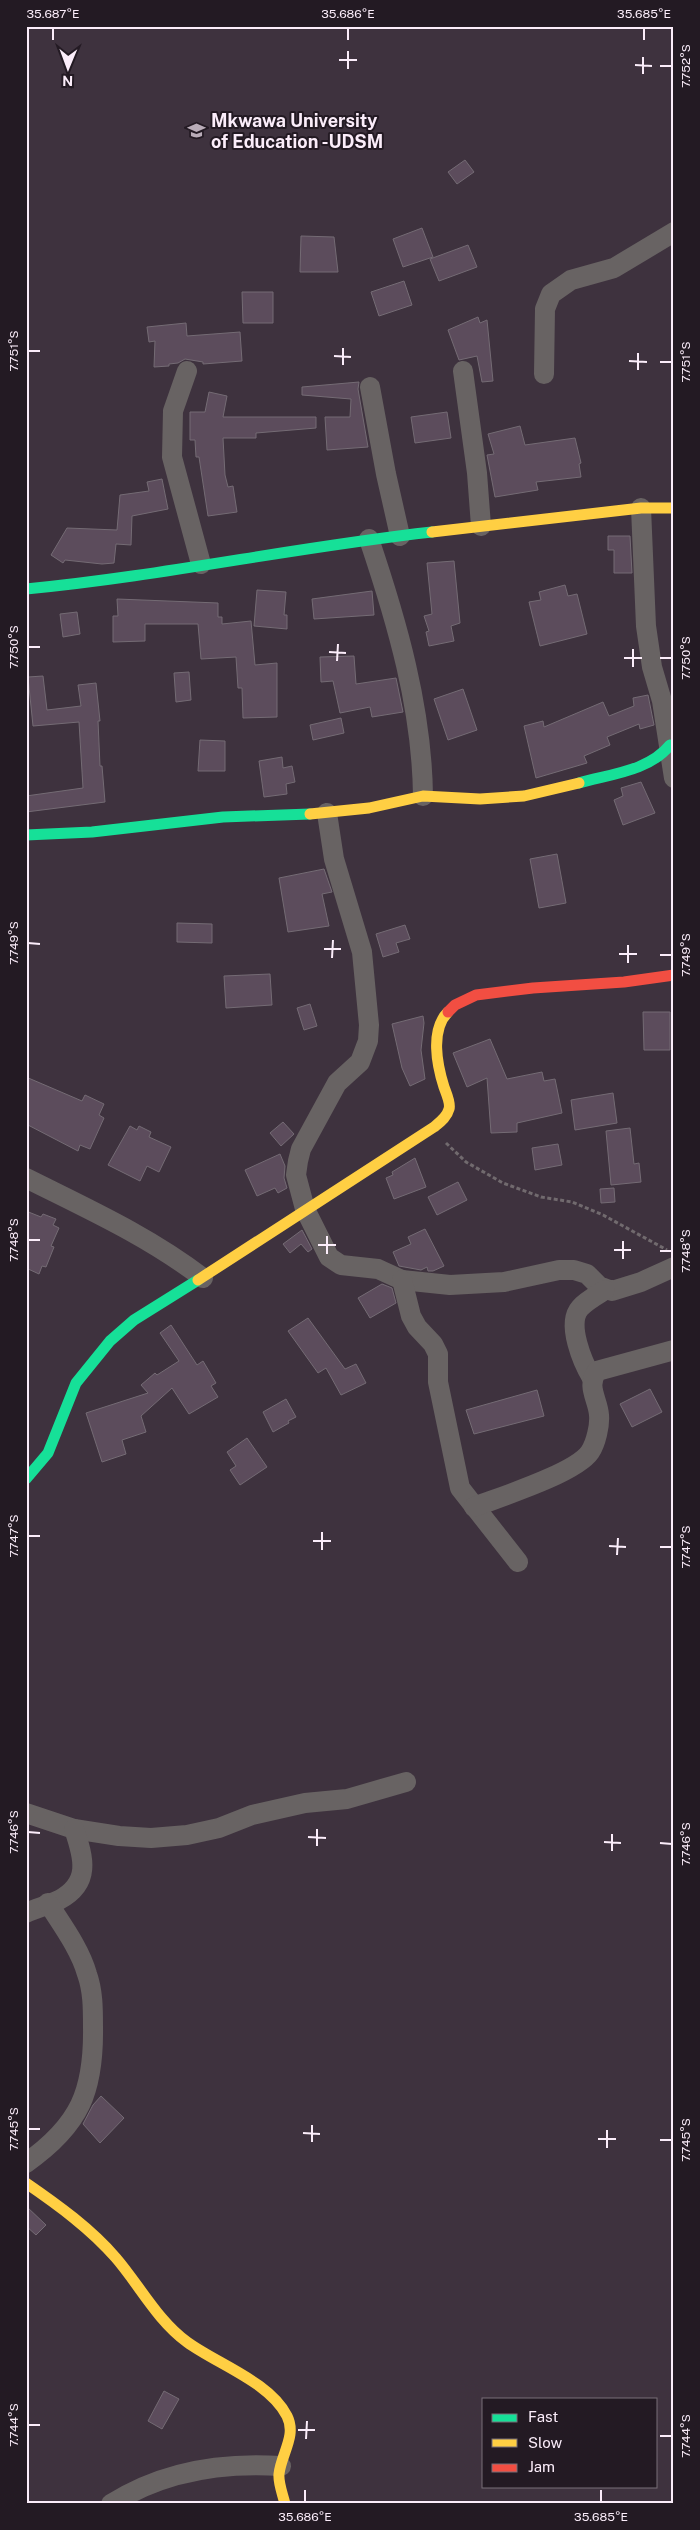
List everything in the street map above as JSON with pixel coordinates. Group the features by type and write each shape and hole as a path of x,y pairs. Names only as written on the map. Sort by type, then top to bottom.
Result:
{"street":[{"path":"544,374 545,309 551,294 571,280 614,268 674,232"},
{"path":"187,371 173,411 172,456 201,564"},
{"path":"463,371 477,473 481,526"},
{"path":"370,387 400,536"},
{"path":"26,589 78,584 369,539 641,508 674,508"},
{"path":"641,508 646,626 652,667 670,737 674,778"},
{"path":"369,539 394,612 411,684 422,769 422,796"},
{"path":"26,835 92,832 223,817 327,813 369,808 422,796 496,798 551,791 649,764 661,756 670,737"},
{"path":"327,813 334,859 362,952 370,1025 368,1041 360,1062 338,1083 301,1148 296,1176 304,1209 333,1260 341,1264 378,1269 402,1280 450,1285 504,1282 559,1270 574,1270 587,1274 605,1290"},
{"path":"26,1479 40,1465 48,1453 67,1402 86,1367 110,1341 134,1320 258,1243 304,1209 434,1127 446,1115 450,1107 438,1070 438,1031 444,1016 455,1005 470,997 495,993 533,988 624,982 674,975"},
{"path":"26,1178 138,1233 171,1253 203,1278"},
{"path":"474,1507 558,1473 590,1452 596,1434 599,1415 592,1388 592,1378 580,1353 575,1328 575,1318 579,1308 605,1290 619,1290 674,1267"},
{"path":"402,1280 411,1316 417,1327 436,1348 438,1382 444,1420 460,1488 518,1562"},
{"path":"592,1378 597,1372 607,1368 674,1350"},
{"path":"26,1813 74,1829 143,1837 187,1835 219,1828 252,1815 305,1803 346,1798 406,1782"},
{"path":"26,1913 57,1901 72,1891 81,1878 83,1860 74,1829"},
{"path":"26,2163 64,2132 87,2092 93,2069 93,1997 87,1972 48,1903"},
{"path":"26,2183 89,2230 96,2240 114,2256 173,2331 193,2346 232,2368 265,2390 290,2420 292,2429 280,2466 280,2487 285,2504"},
{"path":"111,2504 124,2496 183,2472 226,2465 280,2466"}],"path":[{"path":"434,1127 441,1139 466,1162 485,1174 523,1192 572,1202 604,1215 630,1230 653,1240 674,1254"}],"building":[{"path":"465,160 474,172 457,184 448,172"},
{"path":"422,228 433,257 403,267 393,239"},
{"path":"301,236 334,237 338,272 300,272"},
{"path":"468,245 477,267 439,281 430,259"},
{"path":"404,281 412,305 379,316 371,292"},
{"path":"242,292 273,292 273,323 243,323"},
{"path":"478,317 480,323 487,320 493,381 482,382 477,356 459,360 448,330"},
{"path":"186,323 187,336 240,332 242,361 203,364 203,362 185,359 178,363 169,364 169,366 154,367 155,341 149,342 147,327"},
{"path":"359,382 358,389 368,447 327,450 325,417 350,417 351,399 302,395 302,387"},
{"path":"209,392 227,396 223,417 316,417 316,428 256,433 256,438 223,438 225,475 228,487 233,486 237,512 208,516 199,457 196,457 195,440 190,440 190,412 205,412"},
{"path":"447,412 451,438 415,443 411,417"},
{"path":"520,426 525,445 575,438 581,463 579,464 581,477 536,482 538,490 495,497 487,455 494,454 488,434"},
{"path":"162,479 168,509 132,516 131,545 116,544 114,563 102,564 65,560 63,563 51,555 67,528 117,530 120,495 149,491 147,482"},
{"path":"608,536 630,536 632,573 614,573 614,550 608,550"},
{"path":"454,561 460,623 451,626 454,641 429,646 426,632 429,631 424,616 432,614 427,563"},
{"path":"565,585 568,596 577,594 587,634 540,646 529,602 541,600 539,592"},
{"path":"257,590 286,592 284,615 287,615 287,629 254,626"},
{"path":"372,591 374,615 314,619 312,599"},
{"path":"117,599 218,603 218,617 222,617 222,624 251,621 255,665 277,663 277,717 243,718 242,688 238,688 236,657 201,659 198,624 145,624 145,641 113,642 113,616 118,616"},
{"path":"77,612 80,634 63,637 60,614"},
{"path":"354,656 356,684 396,678 403,712 372,717 370,707 340,713 333,681 321,682 320,657"},
{"path":"189,672 191,700 176,702 174,673"},
{"path":"43,676 47,710 81,706 78,685 96,683 100,721 98,721 100,766 102,766 105,802 26,812 26,796 83,788 79,722 33,726 28,677"},
{"path":"463,689 477,730 448,740 434,699"},
{"path":"648,695 654,725 640,729 639,724 607,737 610,745 584,756 587,763 536,778 524,726 543,721 544,727 603,702 609,716 634,706 633,698"},
{"path":"341,718 344,733 313,740 310,725"},
{"path":"200,740 225,741 225,771 198,771"},
{"path":"282,757 283,768 292,766 295,782 286,784 287,794 264,797 259,761"},
{"path":"641,782 655,813 623,825 614,800 623,796 621,788"},
{"path":"557,854 566,903 539,908 530,859"},
{"path":"324,869 332,892 322,894 329,926 288,932 279,878"},
{"path":"177,923 212,924 212,943 177,942"},
{"path":"405,925 410,939 396,943 399,952 383,957 376,934"},
{"path":"270,974 272,1005 226,1008 224,976"},
{"path":"310,1004 317,1026 304,1030 297,1008"},
{"path":"643,1012 670,1012 670,1050 644,1050"},
{"path":"423,1016 421,1050 425,1079 410,1086 402,1068 392,1024"},
{"path":"490,1039 507,1079 542,1072 544,1081 555,1079 562,1113 517,1123 517,1132 491,1133 487,1078 467,1087 453,1053"},
{"path":"26,1077 82,1101 85,1095 104,1104 99,1115 104,1118 90,1149 80,1145 78,1151 26,1124"},
{"path":"613,1093 617,1123 575,1130 571,1100"},
{"path":"283,1122 294,1134 281,1146 270,1133"},
{"path":"130,1126 137,1130 139,1126 151,1132 149,1137 171,1147 159,1172 147,1166 140,1181 108,1165"},
{"path":"630,1128 634,1164 639,1163 641,1182 611,1185 606,1131"},
{"path":"558,1144 562,1165 535,1170 532,1148"},
{"path":"280,1154 285,1166 284,1178 287,1188 278,1193 275,1188 257,1196 245,1170"},
{"path":"415,1158 426,1187 394,1199 386,1178 393,1175 392,1172"},
{"path":"458,1182 467,1200 437,1215 428,1197"},
{"path":"614,1188 615,1202 601,1203 600,1189"},
{"path":"26,1211 41,1217 43,1214 56,1219 53,1225 59,1228 51,1246 54,1247 46,1267 42,1266 39,1274 26,1268"},
{"path":"425,1229 444,1266 428,1271 427,1267 421,1270 399,1266 393,1252 411,1244 408,1237"},
{"path":"302,1230 312,1249 308,1252 301,1244 290,1253 283,1244"},
{"path":"382,1284 392,1288 396,1303 370,1318 358,1298"},
{"path":"308,1318 345,1369 356,1364 366,1383 341,1395 326,1368 318,1373 288,1331"},
{"path":"171,1325 197,1365 203,1361 216,1383 211,1386 218,1397 189,1414 172,1388 141,1416 146,1432 122,1440 126,1454 102,1462 86,1413 148,1393 141,1385 155,1373 157,1375 179,1361 160,1333"},
{"path":"650,1389 662,1412 632,1427 620,1404"},
{"path":"537,1390 544,1416 474,1434 466,1410"},
{"path":"286,1399 296,1417 273,1432 263,1412"},
{"path":"247,1438 267,1467 240,1485 230,1470 236,1466 227,1452"},
{"path":"101,2096 124,2118 100,2143 83,2124 93,2105"},
{"path":"26,2206 46,2225 36,2235 26,2226"},
{"path":"164,2391 179,2399 162,2429 148,2421"}],"traffic: fast":[{"path":"26,589 128,577 330,545 432,532"},
{"path":"579,783 640,766 651,761 670,745"},
{"path":"26,835 92,832 223,817 310,814"},
{"path":"26,1479 48,1453 76,1383 110,1341 134,1320 198,1280"}],"traffic: slow":[{"path":"432,532 641,508 674,508"},
{"path":"310,814 369,808 423,796 480,799 524,796 579,783"},
{"path":"198,1280 434,1127 443,1119 448,1112 449,1104 439,1069 437,1038 442,1019 448,1012"},
{"path":"26,2183 74,2218 96,2237 116,2258 158,2313 176,2333 199,2350 256,2383 279,2404 290,2423 289,2438 279,2474 285,2504"}],"traffic: jam":[{"path":"448,1012 455,1005 476,995 533,988 624,982 674,975"}],"place":[{"name":"Mkwawa University of Education -UDSM","path":"197,130"}]}
